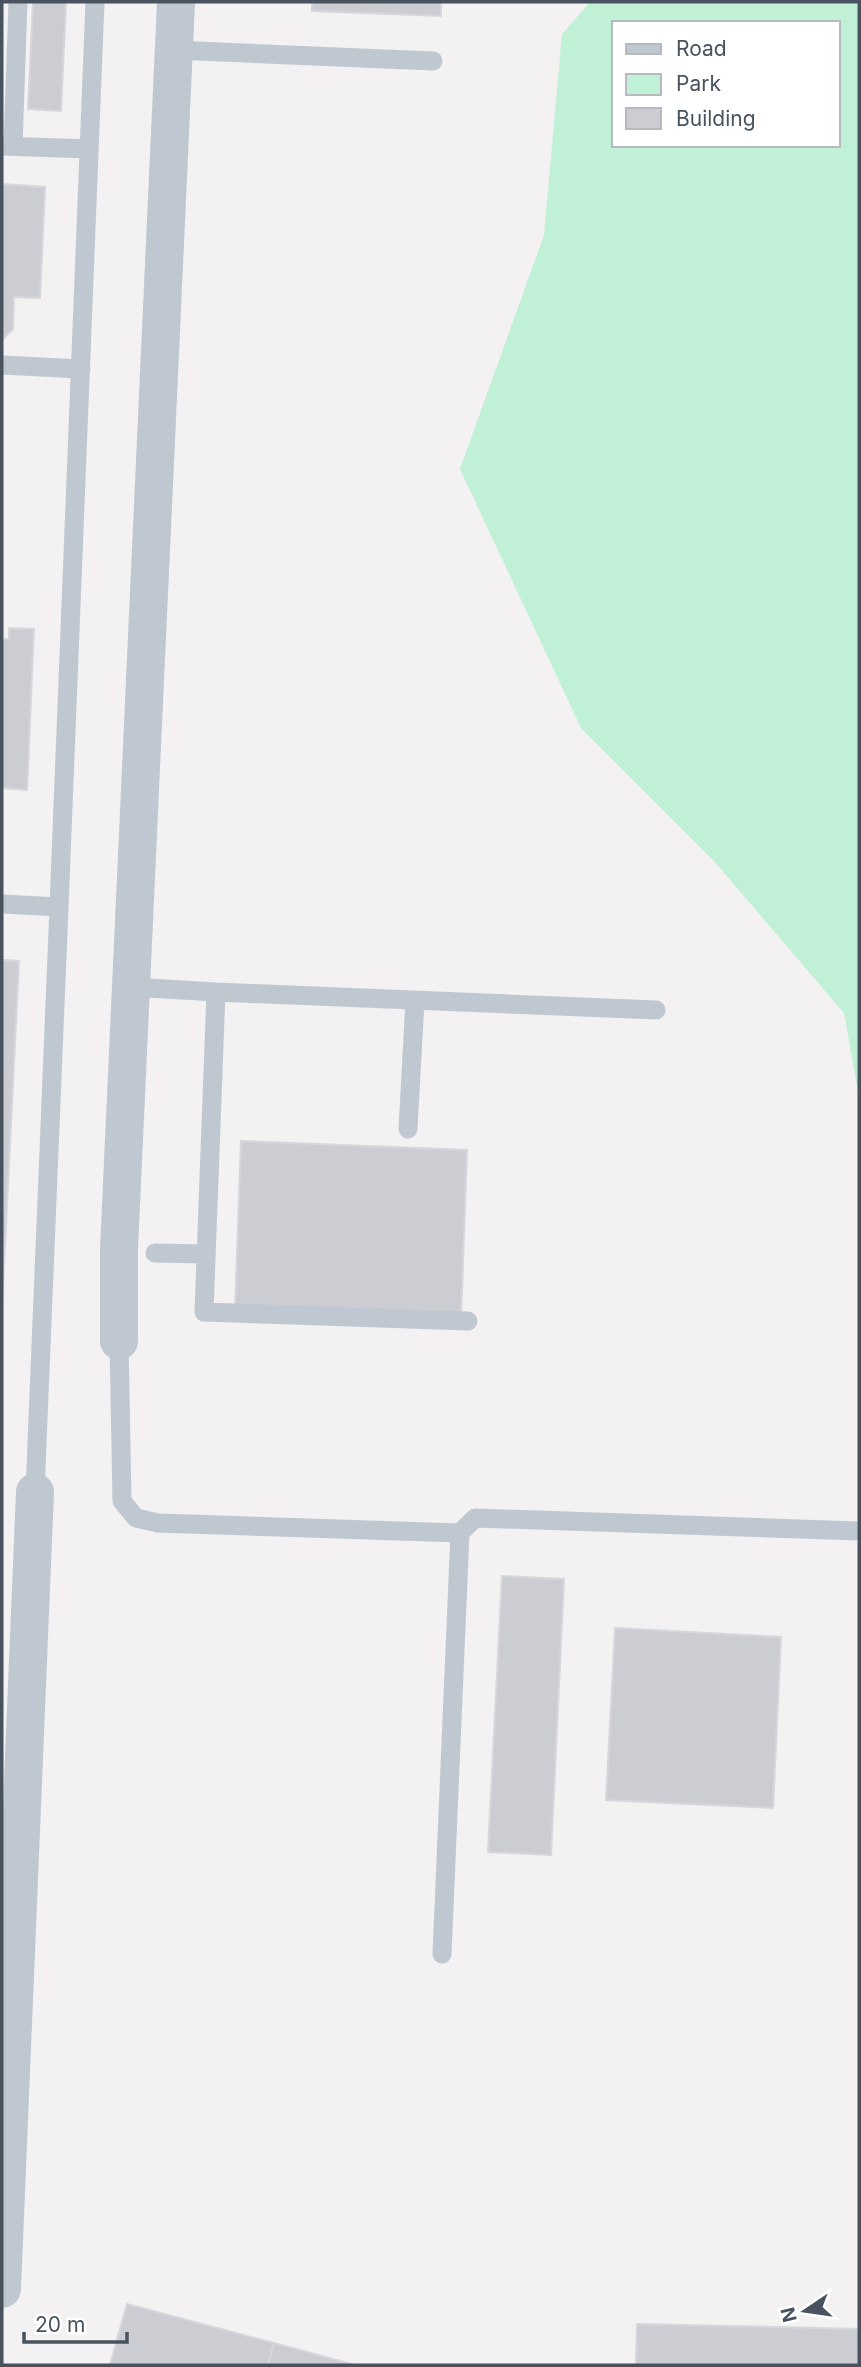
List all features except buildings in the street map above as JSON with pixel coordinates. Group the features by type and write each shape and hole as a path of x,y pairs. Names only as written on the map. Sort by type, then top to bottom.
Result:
{"street":[{"path":"119,1341 119,1249 176,2"},
{"path":"2,2289 35,1492"}],"lane":[{"path":"18,2 7,146 89,149"},
{"path":"35,1492 95,2"},
{"path":"174,50 433,61"},
{"path":"2,365 81,369"},
{"path":"2,904 59,907"},
{"path":"131,987 656,1010"},
{"path":"216,992 204,1312 468,1321"},
{"path":"408,1129 415,1001"},
{"path":"155,1253 205,1254"},
{"path":"119,1341 122,1501 136,1518 158,1524 460,1533"},
{"path":"442,1954 460,1533 475,1518 859,1531"}],"green space":[{"path":"590,2 859,2 859,1097 844,1013 713,860 581,728 460,469 544,235 562,34"}]}
